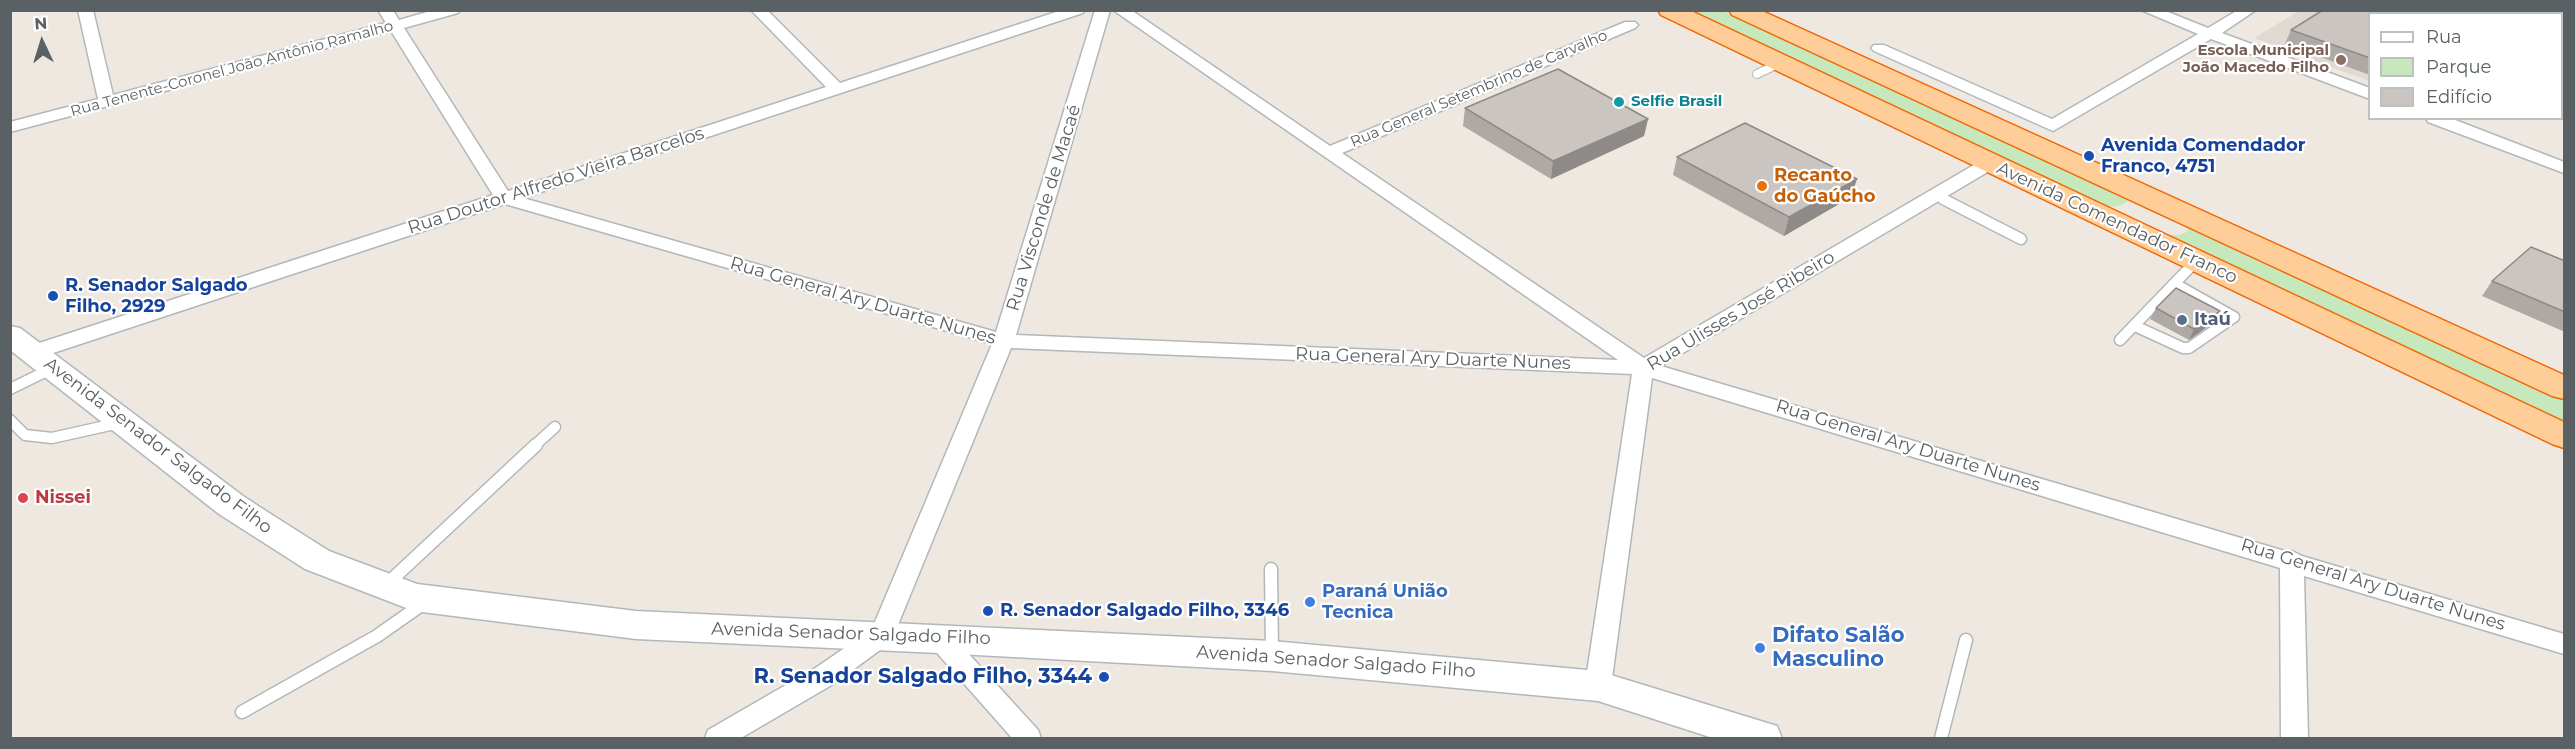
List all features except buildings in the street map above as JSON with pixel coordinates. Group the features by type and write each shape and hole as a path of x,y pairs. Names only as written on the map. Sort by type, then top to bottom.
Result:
{"highway":[{"name":"Avenida Comendador Franco","path":"1669,10 2565,436"},
{"name":"Avenida Comendador Franco","path":"1740,10 2565,388"},
{"path":"2085,208 2107,213 2123,213 2135,210 2140,204 2142,194"}],"main road":[{"name":"Avenida Senador Salgado Filho","path":"33,352 231,505 316,561 414,597 636,625 882,635 1272,656 1598,686 1740,735"}],"street":[{"name":"Rua Tenente-Coronel João Antônio Ramalho","path":"10,127 107,102 389,18 453,10"},
{"path":"758,10 837,89"},
{"name":"Rua Doutor Alfredo Vieira Barcelos","path":"33,352 1078,10"},
{"name":"Rua Visconde de Macaé","path":"882,635 1004,341 1103,10"},
{"path":"1120,10 1643,368"},
{"path":"2148,10 2368,93"},
{"path":"1879,48 2053,126 2249,10"},
{"path":"87,11 107,102"},
{"path":"389,18 504,198"},
{"name":"Rua General Setembrino de Carvalho","path":"1328,153 1630,25"},
{"path":"2439,120 2565,168"},
{"name":"Rua Ulisses José Ribeiro","path":"1598,686 1643,368 1990,163"},
{"name":"Rua General Ary Duarte Nunes","path":"504,198 1004,341 1643,368 2292,560 2565,644"},
{"path":"2292,560 2294,738"},
{"path":"718,738 826,675 882,635"},
{"path":"939,638 1028,738"}],"lane":[{"path":"1757,74 1780,63"},
{"path":"1936,195 2021,240"},
{"path":"2120,340 2196,261"},
{"path":"2134,326 2183,348 2189,348 2234,317 2175,284"},
{"path":"10,389 33,352"},
{"path":"10,420 25,435 52,438 123,422"},
{"path":"384,586 555,427"},
{"path":"1271,569 1272,656"},
{"path":"242,712 376,636 429,599"},
{"path":"1941,738 1966,640"}],"shaded area":[{"name":"Escola Municipal João Macedo Filho","path":"2299,11 2352,11 2368,17 2368,81 2254,38"}],"green space":[{"path":"1683,11 1723,11 2128,198 2126,203 2106,207"},
{"path":"2352,11 2564,11 2564,84 2563,12 2368,14"},
{"path":"2189,225 2564,399 2564,427 2166,235 2179,235 2187,232"}],"place":[{"name":"Escola Municipal João Macedo Filho","path":"2341,60"},
{"name":"Selfie Brasil","path":"1619,102"},
{"name":"Avenida Comendador Franco, 4751","path":"2089,156"},
{"name":"Recanto do Gaúcho","path":"1762,186"},
{"name":"R. Senador Salgado Filho, 2929","path":"53,296"},
{"name":"Itaú","path":"2182,320"},
{"name":"Nissei","path":"23,498"},
{"name":"Paraná União Tecnica","path":"1310,602"},
{"name":"R. Senador Salgado Filho, 3346","path":"988,611"},
{"name":"Difato Salão Masculino","path":"1760,648"},
{"name":"R. Senador Salgado Filho, 3344","path":"1104,677"}]}
